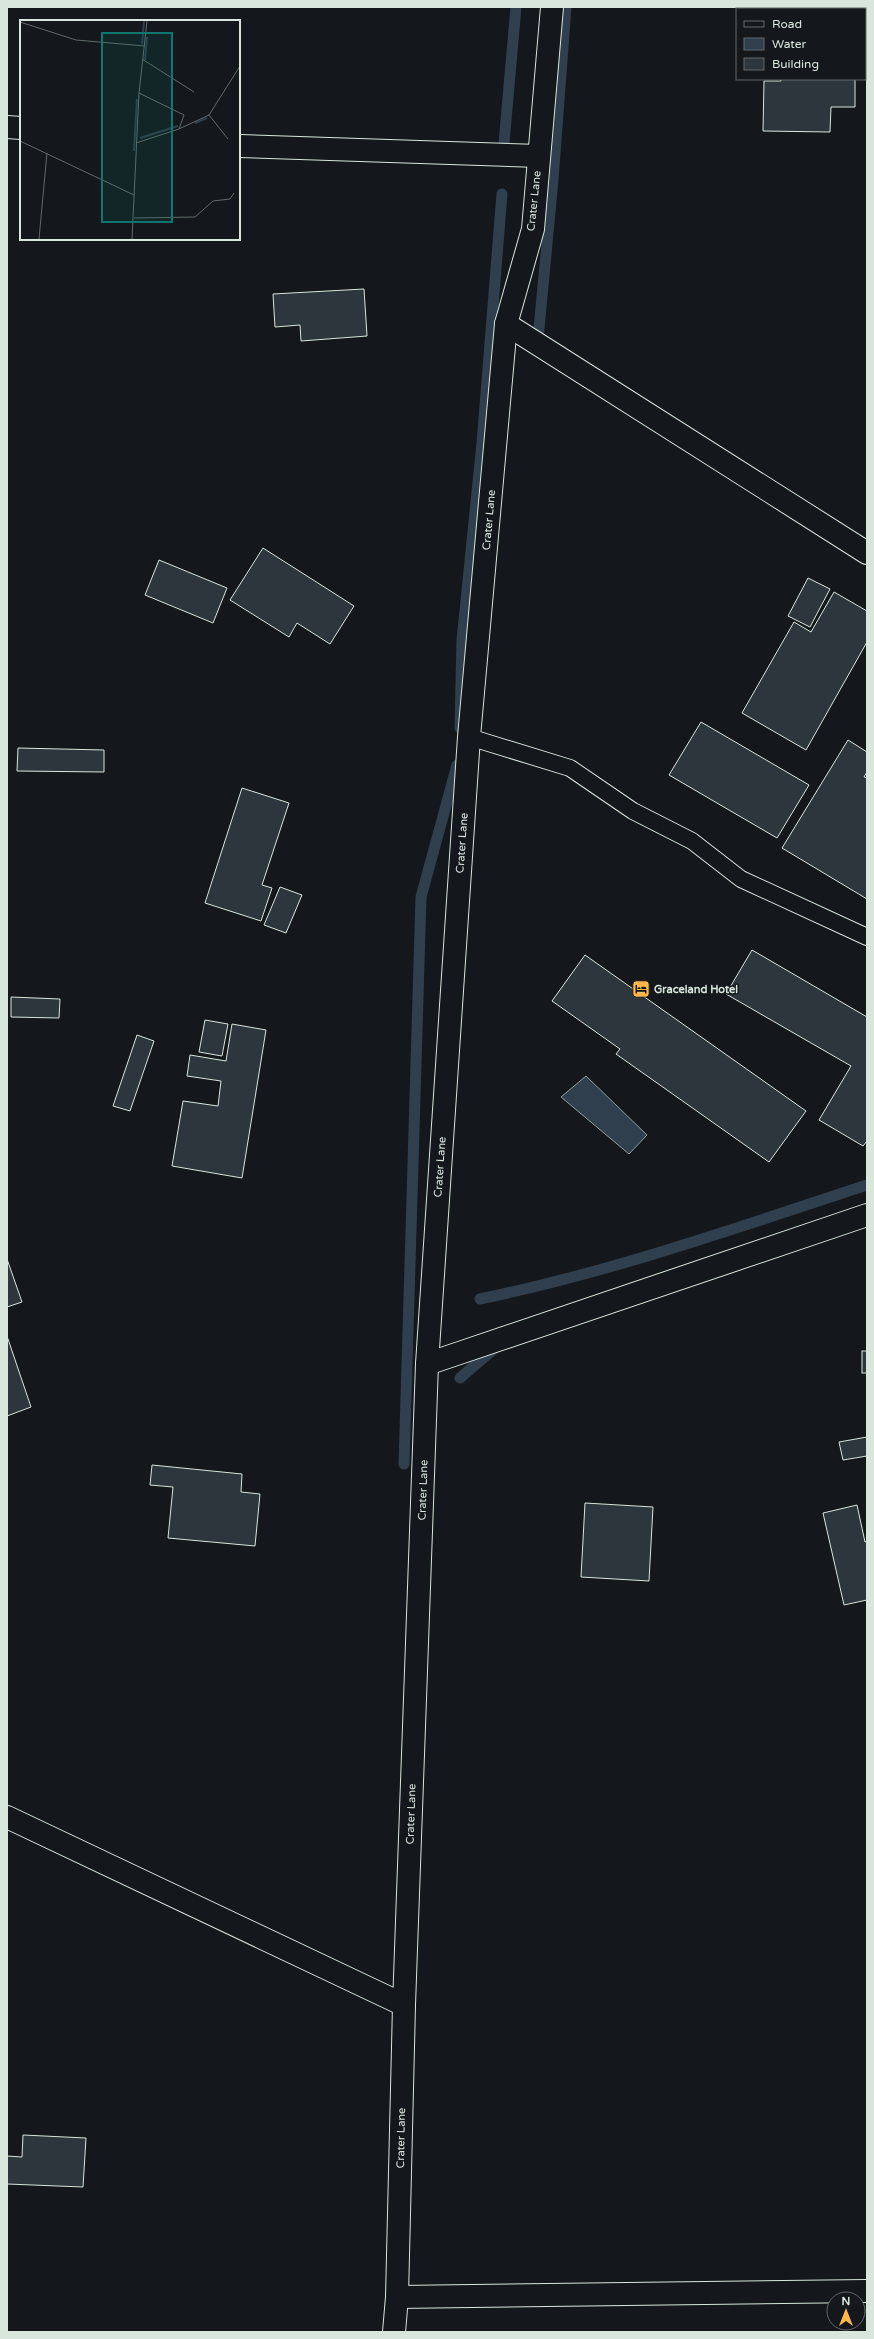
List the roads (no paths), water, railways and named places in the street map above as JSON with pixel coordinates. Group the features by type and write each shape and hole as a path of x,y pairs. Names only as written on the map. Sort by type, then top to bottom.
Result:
{"street":[{"name":"Crater Lane","path":"394,2332 397,2297 404,2005 427,1364 469,737 506,324 533,229 552,7"},
{"path":"7,127 20,128"},
{"path":"240,146 539,156"},
{"path":"506,324 867,553"},
{"path":"427,1364 867,1216"},
{"path":"7,1817 404,2005"},
{"path":"397,2297 867,2291"}],"lane":[{"path":"469,737 570,768 633,811 692,841 741,879 867,937"}],"water":[{"path":"586,1076 647,1135 629,1154 561,1097"}],"waterway":[{"path":"504,143 516,7"},
{"path":"538,339 553,180 566,7"},
{"path":"460,728 462,640 482,443 502,194"},
{"path":"404,1464 421,897 457,765"},
{"path":"480,1299 578,1276 675,1248 867,1185"},
{"path":"460,1378 496,1347"}],"place":[{"name":"Graceland Hotel","path":"641,989"}]}
